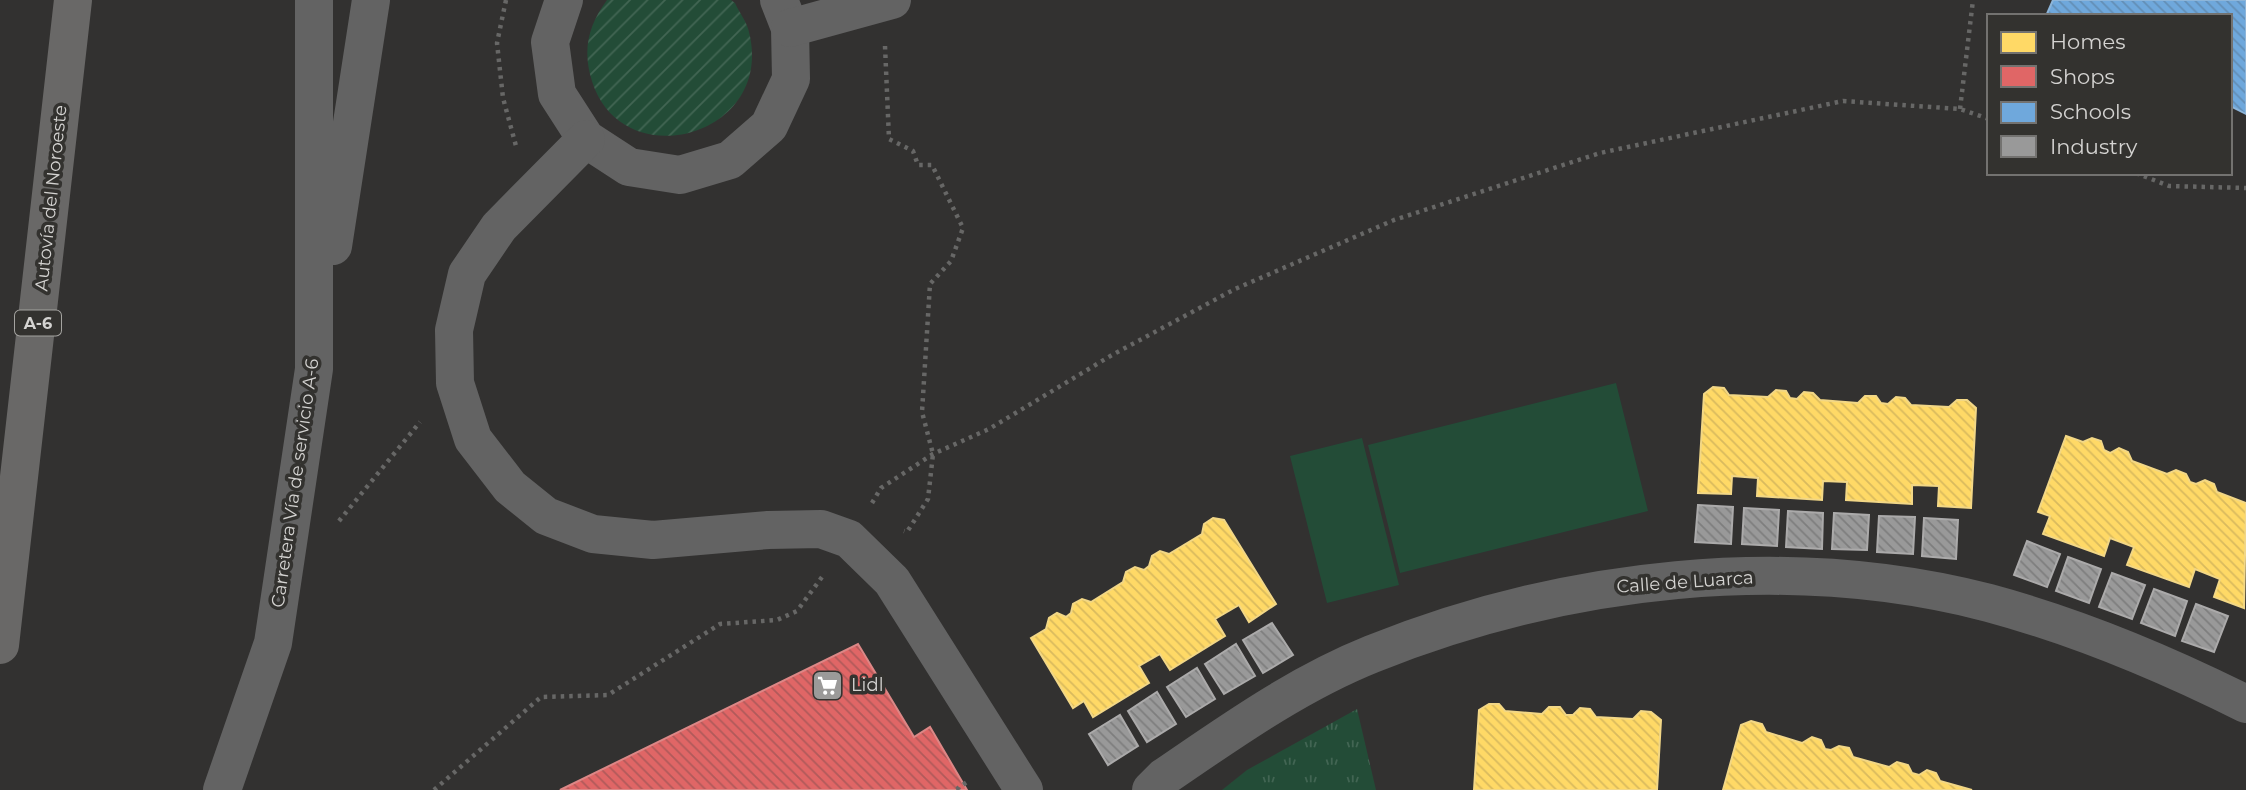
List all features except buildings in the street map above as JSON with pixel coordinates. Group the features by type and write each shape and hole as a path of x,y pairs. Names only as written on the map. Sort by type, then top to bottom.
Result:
{"highway":[{"name":"Autovía del Noroeste","path":"0,645 73,0"}],"street":[{"name":"Carretera Vía de servicio A-6","path":"222,790 272,643 314,369 314,0"},
{"path":"314,369 371,0"},
{"path":"564,0 550,42 557,94 586,139 629,167 680,174 730,160 769,126 791,79 785,14 888,1"},
{"path":"586,139 499,227 467,274 454,330 455,383 473,439 510,487 546,516 593,534 653,540 768,530 821,529 849,539 892,581 1024,790"},
{"name":"Calle de Luarca","path":"1151,790 1164,777 1263,710 1370,654 1489,613 1612,586 1738,575 1864,581 1987,603 2108,641 2246,704"}],"path":[{"path":"506,0 497,43 503,98 516,147"},
{"path":"1961,109 1973,0"},
{"path":"888,1 889,139 913,151 918,165 932,165 963,228 951,261 930,284 922,412 933,454 928,499 907,532 896,528"},
{"path":"881,488 933,454 989,429 1112,355 1236,289 1394,220 1600,153 1843,101 1961,109 1987,118"},
{"path":"2141,175 2169,186 2246,188"},
{"path":"331,530 423,418"},
{"path":"434,790 541,697 608,695 720,624 777,620 797,611 849,539"},
{"path":"959,790 958,788 967,782"}],"green space":[{"path":"607,0 731,0 735,3 749,32 751,69 739,99 717,120 689,133 658,136 629,127 605,107 588,64 592,26"},
{"path":"1616,383 1648,511 1400,573 1368,445"},
{"path":"1362,438 1399,585 1327,603 1290,456"},
{"path":"1357,709 1376,790 1222,790 1247,770"}],"place":[{"name":"Lidl","path":"828,685"}]}
